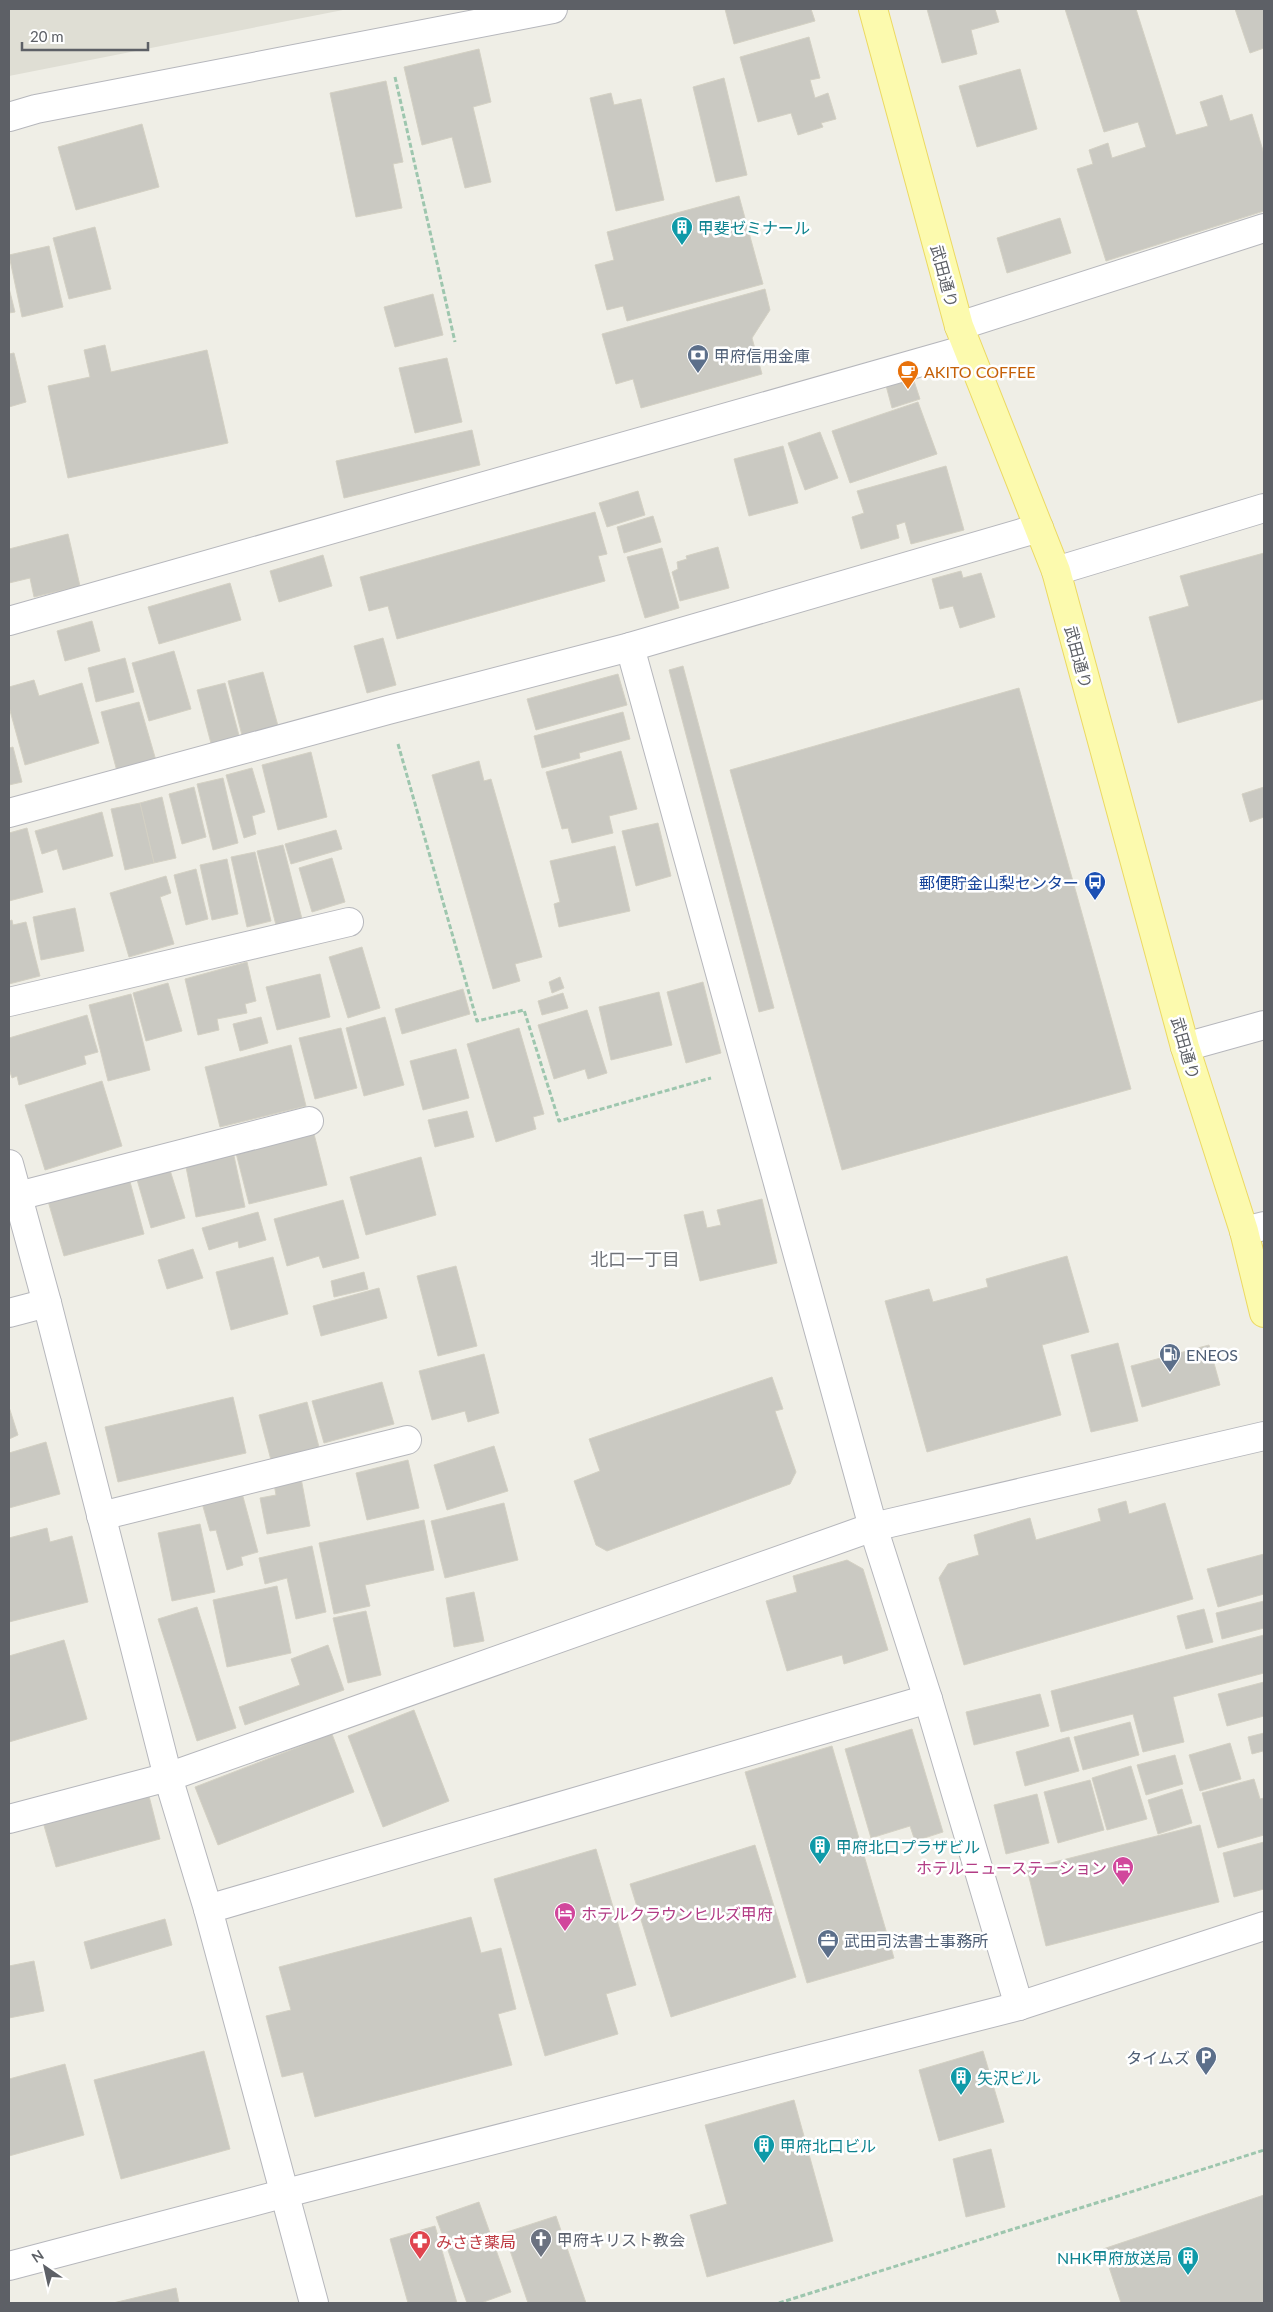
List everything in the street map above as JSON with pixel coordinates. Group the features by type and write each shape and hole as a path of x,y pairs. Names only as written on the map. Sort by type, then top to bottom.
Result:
{"main road":[{"name":"武田通り","path":"873,9 963,337 1056,571 1185,1047 1254,1229 1264,1313"}],"street":[{"path":"9,116 36,108 553,9"},
{"path":"9,621 963,337 1264,228"},
{"path":"1056,571 1264,508"},
{"path":"9,813 388,710 630,647 1039,528"},
{"path":"630,647 873,1527 928,1699 1018,2006"},
{"path":"9,1002 349,922"},
{"path":"1185,1047 1264,1025"},
{"path":"18,1196 309,1120"},
{"path":"9,1164 47,1303 168,1777 208,1909 286,2193 314,2303"},
{"path":"9,1313 47,1303"},
{"path":"9,1819 168,1777 873,1527 1264,1436"},
{"path":"101,1516 407,1440"},
{"path":"208,1909 928,1699"},
{"path":"9,2266 286,2193 1018,2006 1264,1926"}],"path":[{"path":"387,41 455,342"},
{"path":"388,710 477,1022 524,1010 559,1121 747,1068"},
{"path":"779,2303 1264,2150"}],"shaded area":[{"path":"9,9 348,9 9,76"}],"building":[{"path":"725,9 811,9 815,21 734,44"},
{"path":"927,9 995,9 999,22 971,30 977,54 942,63"},
{"path":"1065,9 1136,9 1176,135 1208,126 1200,102 1222,95 1230,121 1252,114 1264,154 1264,211 1106,261 1077,169 1093,164 1089,150 1108,143 1112,158 1146,147 1138,122 1104,132"},
{"path":"1235,9 1264,9 1264,48 1250,53"},
{"path":"809,37 820,78 810,80 815,98 828,93 836,119 821,123 823,127 798,135 791,113 758,122 740,57"},
{"path":"479,49 491,102 473,107 491,182 465,188 452,137 422,145 404,67"},
{"path":"1020,69 1037,129 977,147 959,86"},
{"path":"724,78 747,175 716,182 693,87"},
{"path":"386,81 403,162 393,164 402,208 356,217 330,93"},
{"path":"611,93 614,105 641,99 664,200 616,211 590,98"},
{"path":"142,124 159,187 76,210 58,147"},
{"name":"甲斐ゼミナール","path":"739,196 763,284 627,321 623,306 607,310 595,265 614,260 607,232"},
{"path":"1060,218 1071,253 1007,273 997,238"},
{"path":"95,227 111,289 69,299 53,238"},
{"path":"49,246 63,307 22,317 9,255"},
{"path":"9,288 15,312 9,313"},
{"path":"765,289 770,310 752,338 762,374 641,408 633,379 616,384 602,334"},
{"path":"433,294 443,335 395,347 384,307"},
{"path":"105,345 111,372 207,350 228,443 68,478 48,386 90,377 84,350"},
{"path":"14,353 26,402 9,407 9,354"},
{"path":"447,358 462,422 415,433 399,368"},
{"path":"910,369 920,399 892,408 884,378"},
{"path":"918,402 937,454 850,483 832,431"},
{"path":"472,430 480,465 344,498 336,461"},
{"path":"820,432 838,478 805,490 788,443"},
{"path":"783,446 798,503 749,516 734,459"},
{"path":"946,466 964,530 911,544 905,522 896,525 899,538 861,549 852,517 864,513 857,491"},
{"path":"638,491 645,515 607,527 599,503"},
{"path":"595,512 607,554 598,556 605,581 397,639 388,606 369,611 360,577"},
{"path":"653,516 661,542 624,553 617,527"},
{"path":"68,534 80,586 34,597 30,578 9,583 9,549"},
{"path":"718,547 729,588 680,601 672,572 678,569 677,562 687,559 686,556"},
{"path":"662,548 679,608 645,618 627,557"},
{"path":"1264,553 1264,699 1178,723 1149,617 1189,606 1180,576"},
{"path":"323,555 332,586 279,602 270,571"},
{"path":"961,571 963,578 981,573 995,617 960,628 953,606 940,609 932,579"},
{"path":"230,583 241,620 159,644 148,607"},
{"path":"92,621 100,651 65,661 57,631"},
{"path":"383,638 396,685 367,693 354,646"},
{"path":"174,651 191,709 149,721 132,663"},
{"path":"125,658 134,692 96,702 88,668"},
{"path":"683,666 774,1008 759,1012 669,670"},
{"path":"263,672 280,733 244,743 228,681"},
{"path":"618,674 627,705 536,730 527,699"},
{"path":"34,680 39,696 82,683 99,743 25,765 9,707 9,687"},
{"path":"225,683 241,743 213,751 197,690"},
{"path":"1019,688 1131,1089 842,1170 730,770"},
{"path":"139,702 157,764 118,775 101,712"},
{"path":"623,712 630,739 579,753 580,758 542,768 534,736"},
{"path":"13,747 22,782 9,785 9,748"},
{"path":"621,751 637,809 609,816 613,833 572,843 568,828 562,829 546,772"},
{"path":"311,752 327,817 278,830 262,765"},
{"path":"479,761 484,781 491,779 542,957 515,964 520,981 493,989 432,775"},
{"path":"252,768 265,812 252,816 256,834 244,838 226,775"},
{"path":"223,778 238,843 213,850 197,784"},
{"path":"194,787 206,837 182,844 169,794"},
{"path":"1264,787 1264,817 1250,822 1242,794"},
{"path":"162,797 176,858 154,863 140,803"},
{"path":"140,803 154,863 125,870 111,809"},
{"path":"102,812 113,856 63,870 57,849 42,854 35,831"},
{"path":"658,823 671,876 636,886 622,831"},
{"path":"27,828 43,892 9,901 9,833"},
{"path":"336,830 342,849 291,864 285,844"},
{"path":"283,845 302,919 276,925 257,851"},
{"path":"615,846 630,911 559,927 554,904 560,902 550,861"},
{"path":"255,852 271,921 247,927 231,857"},
{"path":"332,858 345,902 312,912 299,868"},
{"path":"227,859 238,914 212,920 200,865"},
{"path":"196,869 208,919 186,925 174,875"},
{"path":"166,876 171,893 160,897 174,944 129,957 110,893"},
{"path":"75,908 84,951 41,960 33,917"},
{"path":"12,920 13,925 26,922 40,976 9,984 9,921"},
{"path":"362,947 380,1008 348,1018 329,957"},
{"path":"247,962 256,1001 245,1004 247,1013 217,1019 219,1030 198,1035 185,979"},
{"path":"320,974 330,1017 277,1030 266,987"},
{"path":"560,977 564,988 552,993 549,982"},
{"path":"703,982 721,1053 686,1063 667,992"},
{"path":"168,983 182,1031 146,1041 133,993"},
{"path":"463,989 470,1014 402,1034 395,1009"},
{"path":"659,992 672,1045 611,1060 599,1007"},
{"path":"563,993 568,1008 542,1015 538,1001"},
{"path":"131,994 150,1070 108,1081 89,1005"},
{"path":"587,1010 607,1073 588,1079 585,1069 554,1079 538,1025"},
{"path":"87,1015 98,1052 84,1056 86,1064 19,1085 17,1076 12,1078 9,1069 9,1038"},
{"path":"261,1017 268,1043 240,1051 233,1024"},
{"path":"385,1017 404,1085 364,1096 346,1028"},
{"path":"341,1028 357,1088 315,1099 299,1038"},
{"path":"519,1028 544,1114 533,1117 536,1129 496,1142 467,1044"},
{"path":"291,1045 306,1106 220,1127 205,1067"},
{"path":"456,1049 469,1098 423,1110 410,1061"},
{"path":"102,1081 122,1146 45,1170 25,1105"},
{"path":"467,1111 474,1137 435,1147 428,1120"},
{"path":"313,1130 327,1185 249,1204 235,1149"},
{"path":"234,1156 245,1207 196,1217 186,1167"},
{"path":"421,1157 436,1215 366,1235 350,1177"},
{"path":"169,1167 185,1218 151,1228 136,1176"},
{"path":"129,1178 144,1234 64,1256 48,1201"},
{"path":"762,1199 777,1263 700,1281 684,1215 703,1211 707,1228 721,1225 717,1210"},
{"path":"343,1200 359,1258 323,1268 319,1256 287,1266 274,1219"},
{"path":"258,1212 266,1240 239,1248 238,1241 209,1250 202,1228"},
{"path":"193,1249 203,1278 167,1289 158,1260"},
{"path":"1067,1256 1089,1332 1042,1345 1061,1415 927,1452 885,1301 929,1289 933,1302 988,1287 986,1279"},
{"path":"273,1257 288,1314 231,1330 216,1272"},
{"path":"456,1266 477,1346 438,1356 417,1276"},
{"path":"364,1272 368,1289 334,1297 331,1281"},
{"path":"379,1288 387,1318 321,1336 313,1306"},
{"path":"1118,1343 1138,1421 1091,1432 1071,1355"},
{"path":"1209,1345 1220,1385 1142,1407 1131,1366"},
{"path":"484,1354 499,1413 468,1422 465,1411 432,1420 419,1371"},
{"path":"772,1377 783,1409 775,1411 796,1472 790,1484 607,1551 596,1545 574,1481 600,1471 589,1439"},
{"path":"382,1382 394,1424 324,1443 312,1401"},
{"path":"233,1397 246,1453 118,1482 105,1427"},
{"path":"307,1402 319,1447 271,1460 259,1415"},
{"path":"9,1407 18,1435 9,1439"},
{"path":"46,1442 60,1494 9,1508 9,1453"},
{"path":"494,1446 508,1491 447,1510 434,1465"},
{"path":"408,1460 419,1508 367,1520 356,1473"},
{"path":"301,1478 310,1526 267,1534 260,1498 276,1495 274,1484"},
{"path":"242,1493 258,1552 241,1557 243,1565 227,1570 216,1530 210,1531 202,1503"},
{"path":"1126,1501 1129,1514 1165,1503 1193,1599 964,1665 939,1578 948,1564 979,1555 974,1535 1030,1518 1036,1540 1101,1521 1098,1509"},
{"path":"504,1503 518,1560 445,1578 431,1521"},
{"path":"424,1520 434,1570 365,1585 370,1606 334,1614 319,1543"},
{"path":"200,1524 215,1592 172,1601 158,1533"},
{"path":"47,1528 50,1542 72,1536 88,1602 9,1622 9,1538"},
{"path":"312,1546 326,1612 296,1619 287,1578 265,1584 259,1558"},
{"path":"1264,1554 1264,1594 1218,1607 1207,1569"},
{"path":"847,1560 863,1569 888,1650 844,1664 842,1655 787,1671 766,1601 797,1592 793,1576"},
{"path":"277,1586 291,1653 227,1667 213,1600"},
{"path":"474,1592 484,1641 454,1647 446,1598"},
{"path":"1264,1601 1264,1628 1222,1639 1216,1613"},
{"path":"197,1607 236,1728 197,1741 158,1619"},
{"path":"1204,1609 1213,1642 1186,1649 1177,1616"},
{"path":"366,1611 381,1675 348,1683 333,1618"},
{"path":"1264,1635 1264,1673 1173,1697 1184,1742 1143,1752 1133,1714 1061,1732 1051,1691"},
{"path":"64,1640 87,1719 9,1742 9,1656"},
{"path":"328,1645 344,1690 245,1725 239,1707 300,1685 291,1659"},
{"path":"1264,1682 1264,1716 1227,1726 1218,1694"},
{"path":"1040,1694 1049,1726 974,1745 966,1712"},
{"path":"414,1710 449,1801 383,1827 348,1736"},
{"path":"1130,1722 1139,1755 1083,1770 1074,1737"},
{"path":"912,1729 943,1832 915,1841 910,1826 871,1838 845,1749"},
{"path":"1264,1733 1264,1757 1263,1751 1252,1754 1248,1737"},
{"path":"332,1734 354,1792 218,1845 195,1787"},
{"path":"1069,1737 1079,1771 1025,1786 1016,1752"},
{"path":"1230,1743 1241,1779 1200,1791 1189,1755"},
{"name":"甲府北口プラザビル","path":"832,1746 894,1958 807,1983 745,1772"},
{"path":"1175,1755 1183,1784 1146,1795 1137,1765"},
{"path":"1131,1766 1147,1819 1107,1830 1092,1778"},
{"path":"1254,1779 1260,1799 1264,1798 1264,1835 1218,1848 1202,1793"},
{"path":"1090,1780 1104,1830 1058,1843 1044,1792"},
{"path":"1182,1789 1192,1823 1158,1834 1148,1800"},
{"path":"1037,1794 1049,1843 1006,1854 994,1805"},
{"path":"149,1796 160,1839 56,1867 43,1822"},
{"name":"ホテルニューステーション","path":"1200,1825 1219,1902 1046,1946 1027,1869"},
{"path":"1264,1842 1264,1889 1234,1897 1223,1853"},
{"path":"755,1845 796,1977 671,2017 630,1884"},
{"name":"ホテルクラウンヒルズ甲府","path":"596,1849 636,1985 606,1994 618,2034 545,2056 494,1879"},
{"path":"471,1917 481,1953 501,1948 516,2009 498,2014 512,2065 315,2117 303,2072 282,2077 266,2016 291,2010 279,1967"},
{"path":"165,1919 172,1945 91,1969 84,1942"},
{"path":"34,1961 44,2011 9,2018 9,1966"},
{"path":"204,2051 230,2149 121,2179 94,2080"},
{"name":"矢沢ビル","path":"983,2051 1004,2122 939,2141 919,2070"},
{"path":"65,2064 84,2135 9,2156 9,2079"},
{"name":"甲府北口ビル","path":"794,2100 833,2241 707,2277 690,2215 727,2204 705,2125"},
{"path":"991,2149 1005,2207 966,2217 953,2159"},
{"name":"NHK甲府放送局","path":"1264,2195 1264,2303 1121,2303 1103,2249"},
{"path":"479,2202 511,2292 481,2303 467,2303 436,2217"},
{"path":"556,2216 586,2303 528,2303 504,2233"},
{"path":"435,2226 457,2303 408,2303 390,2239"},
{"path":"176,2288 179,2303 113,2303"}],"place":[{"name":"甲斐ゼミナール","path":"682,246"},
{"name":"甲府信用金庫","path":"698,374"},
{"name":"AKITO COFFEE","path":"908,390"},
{"name":"郵便貯金山梨センター","path":"1095,901"},
{"name":"ENEOS","path":"1170,1373"},
{"name":"甲府北口プラザビル","path":"820,1865"},
{"name":"ホテルニューステーション","path":"1123,1886"},
{"name":"ホテルクラウンヒルズ甲府","path":"565,1932"},
{"name":"武田司法書士事務所","path":"828,1959"},
{"name":"タイムズ","path":"1206,2076"},
{"name":"矢沢ビル","path":"961,2096"},
{"name":"甲府北口ビル","path":"764,2164"},
{"name":"甲府キリスト教会","path":"541,2258"},
{"name":"みさき薬局","path":"420,2260"},
{"name":"NHK甲府放送局","path":"1188,2276"}],"district":[{"name":"北口一丁目","path":"635,1259"}]}
